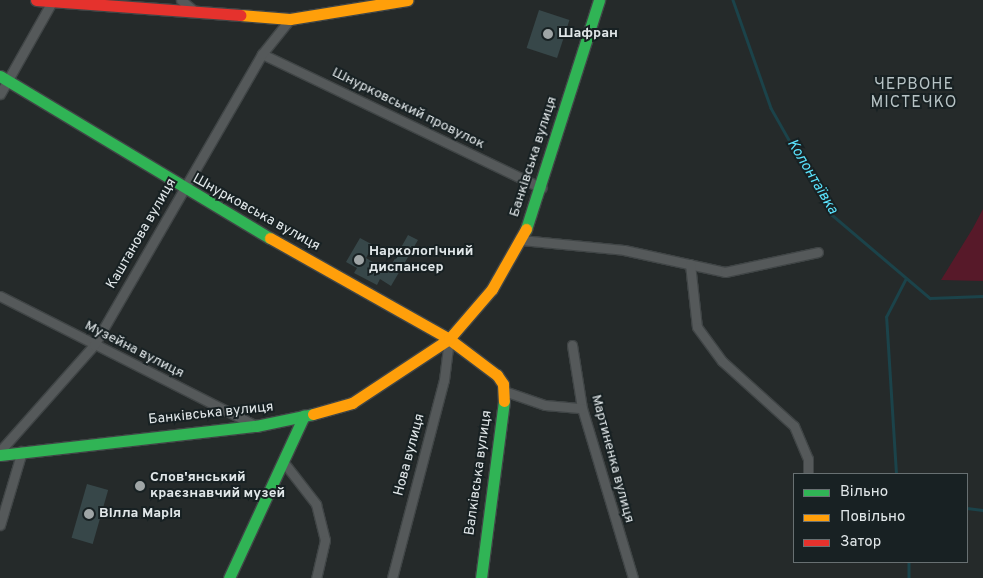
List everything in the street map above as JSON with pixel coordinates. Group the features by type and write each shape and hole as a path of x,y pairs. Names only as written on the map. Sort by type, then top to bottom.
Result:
{"street":[{"path":"36,0 290,19 407,0"},
{"path":"181,0 194,11"},
{"name":"Банківська вулиця","path":"0,455 256,426 304,416 352,402 449,339 492,289 521,240 542,188 599,0"},
{"path":"0,94 4,79 53,1"},
{"name":"Каштанова вулиця","path":"0,451 94,346 262,54 290,19"},
{"name":"Шнурковський провулок","path":"262,54 542,188"},
{"name":"Шнурковська вулиця","path":"4,79 183,190 449,339 497,375 504,391"},
{"path":"521,240 602,246 725,272 818,252"},
{"path":"690,264 697,327 722,361 794,426 808,459 808,473"},
{"name":"Музейна вулиця","path":"0,296 94,346 256,426"},
{"name":"Нова вулиця","path":"392,578 444,380 449,339"},
{"name":"Мартиненка вулиця","path":"572,345 582,408 633,578"},
{"path":"504,391 546,405 582,408"},
{"name":"Валківська вулиця","path":"481,578 504,391"},
{"path":"229,578 285,464 304,416"},
{"path":"0,525 22,451"},
{"path":"285,464 316,504 325,540 316,578"}],"shaded area":[{"path":"983,209 983,281 941,280 973,228"}],"building":[{"name":"Шафран","path":"539,10 569,20 557,58 527,48"},
{"name":"Наркологічний диспансер","path":"408,235 418,240 391,286 380,279 377,285 354,273 357,268 346,262 360,238 373,245 366,258 388,271"},
{"name":"Вілла Марія","path":"87,484 108,490 93,544 72,538"}],"waterway":[{"name":"Колонтаївка","path":"733,0 771,108 831,214 930,298 983,296"},
{"path":"896,473 886,317 905,280"},
{"path":"968,508 983,510"},
{"path":"909,563 909,578"}],"traffic: fast":[{"path":"526,229 599,0"},
{"path":"0,76 270,238"},
{"path":"481,578 504,401"},
{"path":"0,455 256,426 313,414"},
{"path":"229,578 304,416"}],"traffic: slow":[{"path":"240,15 290,19 407,0"},
{"path":"313,414 352,403 449,339 492,289 526,229"},
{"path":"270,238 449,339 497,375 503,384 504,401"}],"traffic: jam":[{"path":"36,0 240,15"}],"place":[{"name":"Шафран","path":"548,34"},
{"name":"Наркологічний диспансер","path":"359,260"},
{"name":"Слов'янський краєзнавчий музей","path":"140,486"},
{"name":"Вілла Марія","path":"89,514"}],"district":[{"name":"ЧЕРВОНЕ МІСТЕЧКО","path":"914,94"}]}
